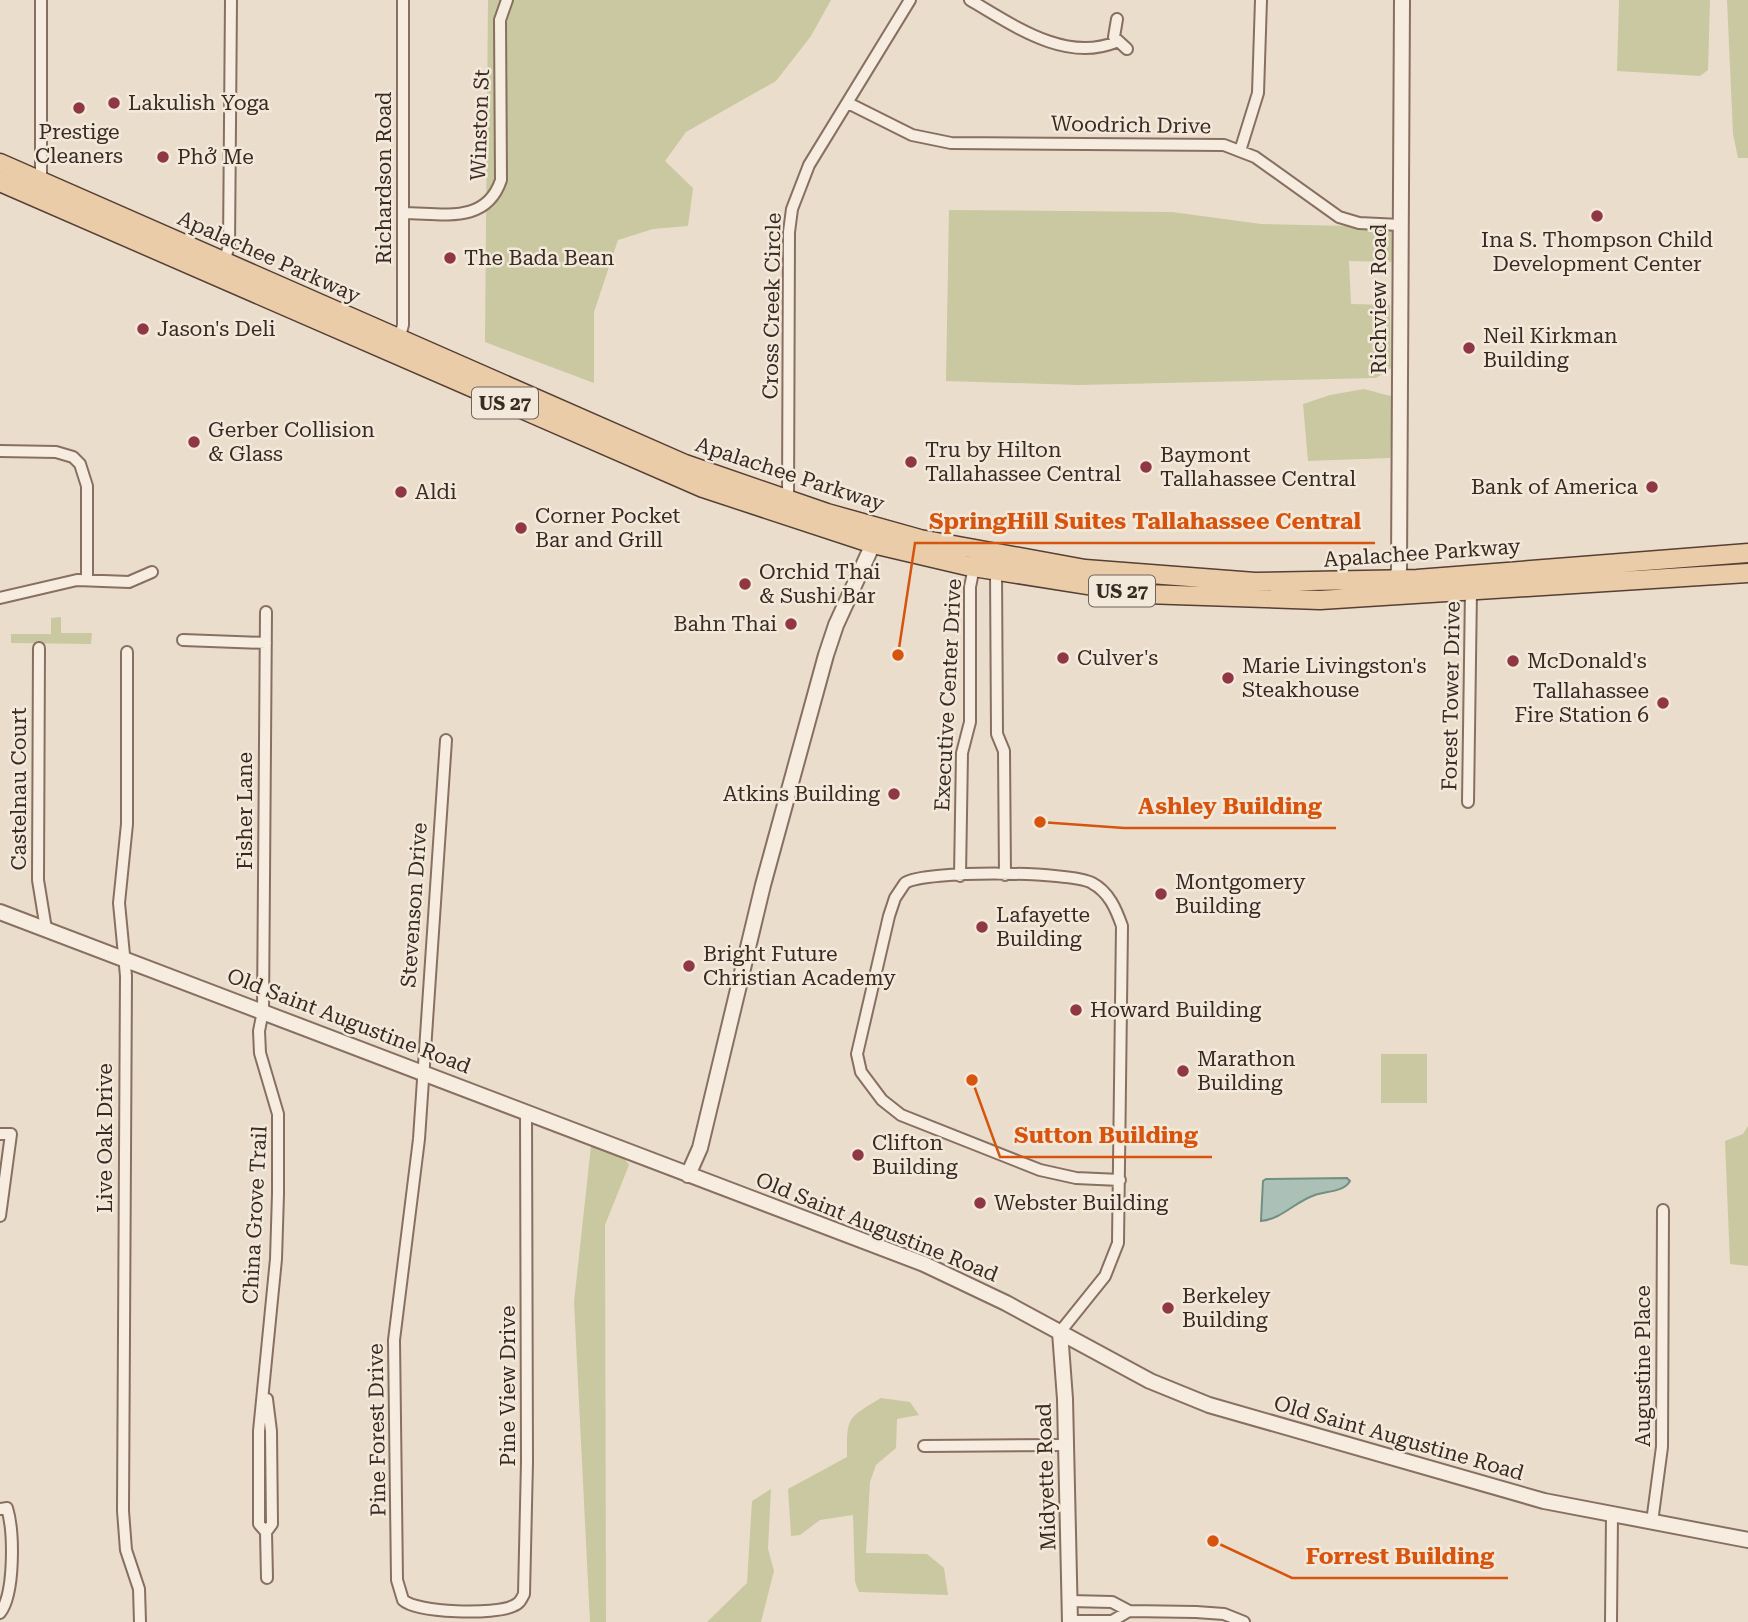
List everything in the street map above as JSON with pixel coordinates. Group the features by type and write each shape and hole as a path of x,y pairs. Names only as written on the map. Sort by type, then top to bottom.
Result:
{"main road":[{"name":"Apalachee Parkway","path":"0,163 223,261 397,348"},
{"name":"Apalachee Parkway","path":"0,182 200,269 675,460 873,544 978,560 1205,580 1326,583 1748,553"},
{"path":"86,201 91,221 97,217 117,215"},
{"path":"200,269 215,268 223,261"},
{"name":"Apalachee Parkway","path":"788,509 899,533 978,560 996,571 1171,596 1320,600 1393,598 1625,579 1748,573"},
{"path":"1604,563 1625,579 1662,559"},
{"path":"1171,596 1205,580"}],"street":[{"path":"41,0 41,181"},
{"path":"223,261 229,246 231,0"},
{"name":"Richardson Road","path":"397,348 403,325 403,0"},
{"name":"Winston St","path":"403,213 474,212 490,203 497,193 501,180 500,20 507,0"},
{"name":"Cross Creek Circle","path":"788,509 789,244 792,209 809,165 910,0"},
{"path":"971,0 1042,40 1090,48 1116,42 1128,49"},
{"path":"1240,151 1258,93 1261,0"},
{"name":"Richview Road","path":"1393,598 1396,580 1402,0"},
{"path":"1116,42 1114,30 1118,19"},
{"name":"Woodrich Drive","path":"848,103 912,135 951,143 1224,145 1255,157 1339,217 1359,223 1400,225"},
{"path":"0,451 56,452 73,457 80,464 87,486 88,579"},
{"path":"688,1175 700,1148 760,898 827,652 873,544"},
{"name":"Executive Center Drive","path":"960,876 962,753 970,722 970,587 978,560"},
{"name":"Executive Center Drive","path":"996,571 997,734 1004,751 1005,875"},
{"path":"0,598 88,579 129,582 152,572"},
{"name":"Forest Tower Drive","path":"1468,803 1471,590"},
{"name":"Fisher Lane","path":"263,1011 266,612"},
{"path":"183,640 266,643"},
{"name":"Castelnau Court","path":"39,648 38,880 46,929"},
{"name":"Live Oak Drive","path":"127,652 127,824 119,903 124,958 123,1511 126,1550 139,1589 140,1622"},
{"name":"Stevenson Drive","path":"423,1072 446,740"},
{"path":"1060,1332 1098,1287 1110,1266 1119,1234 1120,1180 1122,926 1114,904 1096,884 1072,876 960,876 910,880 895,898 859,1040 857,1054 861,1072 882,1100 901,1115 1040,1170 1076,1178 1120,1180"},
{"name":"Old Saint Augustine Road","path":"0,912 924,1264 1060,1332 1150,1381 1209,1405 1478,1484 1612,1514 1748,1540"},
{"name":"China Grove Trail","path":"263,1011 259,1031 260,1053 278,1114 276,1259 259,1431 259,1524 266,1532 267,1578"},
{"name":"Pine Forest Drive","path":"423,1072 419,1139 402,1264 393,1363 398,1444 397,1580 403,1600 416,1608 464,1610"},
{"name":"Pine View Drive","path":"464,1610 511,1608 520,1602 526,1586 526,1112"},
{"path":"0,1134 11,1133 0,1216"},
{"name":"Augustine Place","path":"1652,1522 1662,1447 1662,1210"},
{"name":"Midyette Road","path":"1060,1332 1066,1445 1070,1622"},
{"path":"924,1446 1066,1445"},
{"path":"0,1509 7,1508 11,1532 9,1594 0,1613"},
{"path":"1611,1622 1612,1514"},
{"path":"1070,1601 1112,1602 1129,1611 1224,1615 1244,1622"},
{"path":"1070,1622 1112,1621 1129,1611"}],"green space":[{"path":"488,0 831,0 811,36 776,81 686,132 665,161 693,188 688,226 653,229 618,240 594,312 594,383 485,342"},
{"path":"1619,0 1710,0 1708,70 1700,76 1617,71"},
{"path":"1727,0 1748,0 1748,158 1738,158 1733,134"},
{"path":"949,210 1172,212 1261,224 1395,227 1395,262 1349,261 1351,304 1390,305 1391,368 1376,378 1078,385 946,381"},
{"path":"1364,389 1394,397 1390,458 1308,461 1303,404 1330,395"},
{"path":"61,617 61,633 92,633 91,644 11,643 11,634 51,634 51,618"},
{"path":"1381,1054 1427,1054 1427,1103 1381,1103"},
{"path":"1748,1126 1748,1266 1730,1264 1725,1141 1743,1134"},
{"path":"591,1146 619,1151 629,1165 605,1225 606,1622 590,1622 574,1302"},
{"path":"881,1398 910,1402 919,1415 897,1419 896,1448 876,1465 870,1482 866,1553 927,1554 944,1568 948,1595 859,1592 855,1582 853,1515 820,1520 800,1535 791,1536 788,1489 847,1457 847,1434 851,1420 861,1410"},
{"path":"771,1489 768,1549 774,1571 761,1622 707,1622 747,1583 752,1501"}],"shaded area":[{"path":"1347,1178 1350,1181 1344,1187 1308,1198 1276,1217 1261,1221 1263,1181 1266,1179"}],"place":[{"name":"Lakulish Yoga","path":"114,103"},
{"name":"Prestige Cleaners","path":"79,108"},
{"name":"Phở Me","path":"163,157"},
{"name":"Ina S. Thompson Child Development Center","path":"1597,216"},
{"name":"The Bada Bean","path":"450,258"},
{"name":"Jason's Deli","path":"143,329"},
{"name":"Neil Kirkman Building","path":"1469,348"},
{"name":"Gerber Collision & Glass","path":"194,442"},
{"name":"Tru by Hilton Tallahassee Central","path":"911,462"},
{"name":"Baymont Tallahassee Central","path":"1146,467"},
{"name":"Bank of America","path":"1652,487"},
{"name":"Aldi","path":"401,492"},
{"name":"Corner Pocket Bar and Grill","path":"521,528"},
{"name":"Orchid Thai & Sushi Bar","path":"745,584"},
{"name":"Bahn Thai","path":"791,624"},
{"name":"SpringHill Suites Tallahassee Central","path":"898,655"},
{"name":"Culver's","path":"1063,658"},
{"name":"McDonald's","path":"1513,661"},
{"name":"Marie Livingston's Steakhouse","path":"1228,678"},
{"name":"Tallahassee Fire Station 6","path":"1663,703"},
{"name":"Atkins Building","path":"894,794"},
{"name":"Ashley Building","path":"1040,822"},
{"name":"Montgomery Building","path":"1161,894"},
{"name":"Lafayette Building","path":"982,927"},
{"name":"Bright Future Christian Academy","path":"689,966"},
{"name":"Howard Building","path":"1076,1010"},
{"name":"Marathon Building","path":"1183,1071"},
{"name":"Sutton Building","path":"972,1080"},
{"name":"Clifton Building","path":"858,1155"},
{"name":"Webster Building","path":"980,1203"},
{"name":"Berkeley Building","path":"1168,1308"},
{"name":"Forrest Building","path":"1213,1541"}]}
